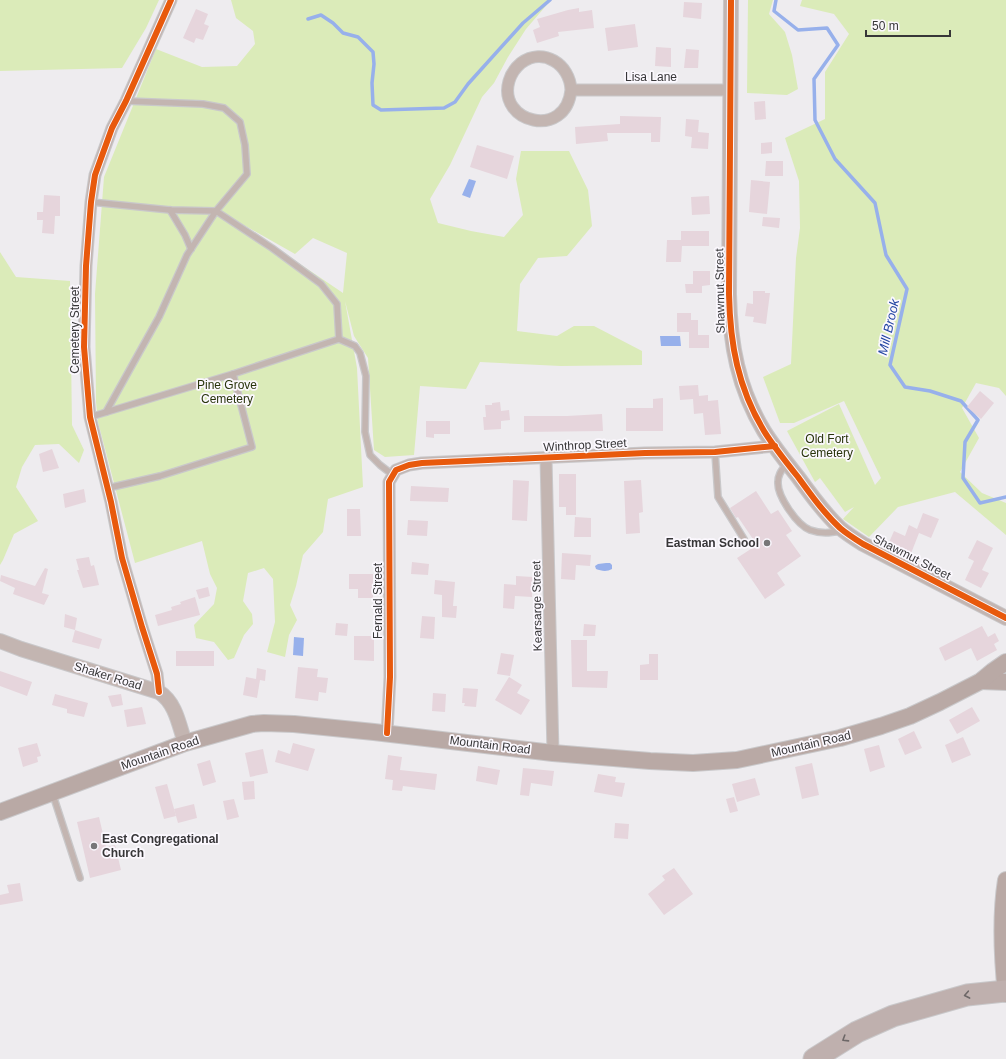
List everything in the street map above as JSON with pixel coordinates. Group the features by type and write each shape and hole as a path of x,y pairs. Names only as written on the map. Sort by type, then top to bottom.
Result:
{"highway":[{"path":"814,1059 858,1032 893,1016 967,994 1006,991"}],"main road":[{"name":"Mountain Road","path":"0,812 185,743 252,724 264,723 294,724 387,733 553,753 650,761 693,763 738,760 840,738 910,716 981,681 993,670 1006,662"},
{"name":"Mountain Road","path":"981,681 1006,682"},
{"path":"1006,880 1002,932 1006,994"}],"street":[{"name":"Cemetery Street","path":"159,692 157,674 122,558 108,488 90,417 84,347 86,266 91,202 95,175 112,128 126,101 171,0"},
{"name":"Shawmut Street","path":"731,0 730,229 728,294 732,346 746,396 764,430 787,463 823,510 843,530 863,544 1006,618"},
{"path":"542,57 554,60 563,68 569,78 572,90 569,102 562,112 552,119 540,121 528,119 518,112 510,102 508,90 512,73 520,64 530,58 542,57"},
{"name":"Lisa Lane","path":"572,90 730,90"},
{"name":"Winthrop Street","path":"395,472 409,466 422,463 645,453 715,452 775,446"},
{"name":"Kearsarge Street","path":"546,458 553,753"},
{"name":"Fernald Street","path":"387,733 390,677 388,508 389,482 395,472"},
{"name":"Shaker Road","path":"0,641 21,649 159,692 166,696 174,707 185,743"}],"lane":[{"path":"106,412 159,317 187,255 216,211 247,174 245,145 240,122 224,108 203,104 126,101"},
{"path":"91,202 170,210 216,211 272,248 321,284 336,304 339,339"},
{"path":"170,210 185,235 191,249"},
{"path":"90,417 233,374 339,339 355,346 360,353 366,376 365,432 370,455 380,465 395,472"},
{"path":"108,488 160,476 252,447 233,374"},
{"path":"715,452 718,497 744,539"},
{"path":"787,463 779,474 777,484 792,515 809,530 826,533 843,530"},
{"path":"52,792 80,878"}],"green space":[{"path":"0,0 159,0 146,28 122,68 0,71"},
{"name":"Pine Grove Cemetery","path":"231,0 551,0 526,29 508,57 494,83 482,97 450,165 430,199 438,223 504,237 523,215 516,179 521,151 569,151 588,190 592,226 567,256 538,258 520,284 517,331 557,336 574,326 594,326 642,351 642,365 561,366 480,362 466,389 420,386 414,455 385,457 374,450 368,358 354,336 345,301 357,368 363,487 328,499 323,532 303,555 290,605 297,620 289,635 285,657 267,652 275,622 273,579 264,568 248,573 243,601 252,614 253,624 244,635 234,658 228,660 214,642 196,638 194,625 214,604 217,588 210,574 202,541 135,563 98,422 96,402 95,294 104,177 156,49 202,67 237,66 255,44 253,31 236,18","holes":["235,220 295,254 313,238 347,253 343,293"]},
{"path":"748,0 773,0 769,14 785,32 792,55 798,89 787,95 747,93"},
{"name":"Old Fort Cemetery","path":"802,0 1006,0 1006,396 999,388 976,383 962,408 979,438 960,472 982,493 1006,503 1006,535 955,492 898,507 869,537 843,519 854,507 845,512 820,478 815,482 787,431 839,404 875,485 881,478 844,401 794,423 780,423 763,377 791,364 796,258 800,228 799,181 785,138 825,119 825,72 849,34 834,14 800,6"},
{"path":"0,252 16,277 70,281 72,425 84,450 79,463 59,444 35,445 22,467 16,487 38,521 14,534 0,565"}],"water":[{"path":"469,179 476,181 470,198 462,195"},
{"path":"660,336 680,336 681,346 661,346"},
{"path":"610,563 612,565 612,569 604,571 596,569 595,566 598,564"},
{"path":"294,637 304,638 303,656 293,655"}],"building":[{"path":"684,2 702,3 701,19 683,17"},
{"path":"579,8 579,12 592,10 594,28 558,32 559,36 537,43 533,30 540,27 537,19"},
{"path":"196,9 208,14 204,24 209,26 203,40 196,38 194,43 183,38"},
{"path":"635,24 638,47 608,51 605,28"},
{"path":"656,47 671,48 671,67 655,66"},
{"path":"686,49 699,50 698,68 684,68"},
{"path":"765,101 766,119 755,120 754,102"},
{"path":"620,116 661,117 660,142 651,142 651,133 607,133 608,141 576,144 575,127 620,124"},
{"path":"686,119 699,120 698,132 709,133 708,149 691,148 692,137 685,136"},
{"path":"772,142 772,153 761,154 761,143"},
{"path":"477,145 514,156 507,179 470,167"},
{"path":"766,161 783,161 783,176 765,176"},
{"path":"751,180 770,182 767,214 749,212"},
{"path":"44,195 60,196 60,216 55,216 54,234 42,233 43,220 37,220 37,212 43,212"},
{"path":"709,196 710,214 692,215 691,197"},
{"path":"763,217 780,218 779,228 762,226"},
{"path":"681,231 709,231 709,246 682,246 681,262 666,262 667,240 681,240"},
{"path":"693,271 710,271 710,285 702,286 702,293 686,293 685,284 693,284"},
{"path":"753,291 765,291 765,293 770,293 766,324 753,322 754,317 745,316 747,303 753,304"},
{"path":"677,313 691,313 691,320 698,320 698,335 709,335 709,348 689,348 689,332 677,332"},
{"path":"698,385 699,396 708,395 708,401 718,400 721,434 705,435 703,413 694,414 693,399 680,400 679,386"},
{"path":"980,391 994,403 981,419 967,407"},
{"path":"663,398 663,431 626,431 626,408 653,408 653,399"},
{"path":"500,402 501,411 509,410 510,420 501,421 501,429 484,430 483,417 486,417 485,405 492,405 492,403"},
{"path":"602,414 603,431 524,432 524,416"},
{"path":"426,421 450,421 450,434 434,434 434,438 426,437"},
{"path":"52,449 59,468 43,472 39,454"},
{"path":"559,474 576,474 576,515 566,515 566,507 559,507"},
{"path":"513,480 529,481 527,521 512,520"},
{"path":"641,480 643,512 639,513 640,533 626,534 624,481"},
{"path":"411,486 449,488 448,502 410,501"},
{"path":"84,489 86,502 65,508 63,494"},
{"name":"Eastman School","path":"756,491 771,514 778,510 792,531 786,535 801,556 777,573 785,585 765,599 737,558 757,545 730,508"},
{"path":"347,509 360,509 361,536 347,536"},
{"path":"923,513 939,519 931,538 919,533 910,556 887,547 894,531 905,536 909,525 917,529"},
{"path":"575,517 591,518 591,537 574,537"},
{"path":"408,520 428,521 427,536 407,535"},
{"path":"977,540 993,548 982,570 989,573 981,588 965,580 974,561 968,558"},
{"path":"562,553 591,555 590,566 576,565 575,580 561,579"},
{"path":"89,557 91,566 94,565 99,585 83,588 77,570 79,570 76,559"},
{"path":"412,562 429,564 428,575 411,574"},
{"path":"45,568 48,569 42,593 49,595 44,605 13,594 15,588 0,581 1,575 35,586"},
{"path":"349,574 373,574 373,598 358,598 358,589 349,589"},
{"path":"516,576 533,577 532,597 515,596 514,609 503,608 504,584 516,585"},
{"path":"435,580 455,582 453,606 457,606 456,618 442,617 442,595 434,594"},
{"path":"208,587 210,596 199,599 196,590"},
{"path":"195,597 200,615 158,626 155,615 172,610 171,607"},
{"path":"65,614 77,618 75,630 64,627"},
{"path":"422,616 435,617 434,639 420,638"},
{"path":"336,623 348,624 347,636 335,635"},
{"path":"584,624 596,625 595,636 583,636"},
{"path":"982,626 988,637 995,633 999,641 994,644 997,650 977,661 971,648 945,661 939,648"},
{"path":"75,630 102,639 99,649 72,642"},
{"path":"354,636 374,636 374,661 354,660"},
{"path":"571,640 587,640 587,671 608,671 607,688 572,687"},
{"path":"176,651 214,651 214,666 176,666"},
{"path":"501,653 514,655 510,676 497,674"},
{"path":"649,654 658,654 658,680 640,680 640,665 649,664"},
{"path":"298,667 318,669 317,677 328,678 326,693 319,692 318,701 295,698"},
{"path":"257,668 266,670 265,681 260,680 257,698 243,695 246,677 256,679"},
{"path":"0,671 32,682 27,696 0,686"},
{"path":"509,677 522,685 517,693 530,700 521,715 495,700"},
{"path":"463,688 478,689 476,707 464,706 465,703 462,703"},
{"path":"433,693 446,694 445,712 432,711"},
{"path":"55,694 88,703 84,717 67,713 67,709 52,705"},
{"path":"121,694 123,705 112,707 108,696"},
{"path":"142,707 146,724 127,727 124,710"},
{"path":"972,707 980,721 957,734 949,720"},
{"path":"914,731 922,748 905,755 898,739"},
{"path":"963,737 971,755 952,763 945,745"},
{"path":"37,743 41,756 37,757 38,762 23,767 18,748"},
{"path":"293,743 315,749 308,771 275,762 278,750 290,754"},
{"path":"879,745 885,767 870,772 864,749"},
{"path":"263,749 268,773 250,777 245,753"},
{"path":"388,755 402,757 400,770 437,774 435,790 403,786 402,791 392,790 393,780 385,779"},
{"path":"210,760 216,782 203,786 197,764"},
{"path":"812,763 819,795 802,799 795,767"},
{"path":"478,766 500,770 497,785 476,781"},
{"path":"523,768 554,771 552,786 531,783 529,796 520,795"},
{"path":"598,774 616,777 615,782 625,783 622,797 594,792"},
{"path":"755,778 760,795 737,802 732,784"},
{"path":"254,781 255,799 244,800 242,782"},
{"path":"167,784 176,816 164,819 155,787"},
{"path":"734,797 738,811 730,813 726,799"},
{"path":"234,799 239,817 227,820 223,801"},
{"path":"194,804 197,818 178,823 174,809"},
{"name":"East Congregational Church","path":"99,817 106,847 115,845 121,870 90,878 77,822"},
{"path":"615,823 629,824 628,839 614,838"},
{"path":"674,868 693,894 664,915 648,894 665,880 662,876"},
{"path":"20,883 23,901 0,905 0,895 9,893 7,885"}],"waterway":[{"path":"308,19 321,15 333,23 343,33 358,37 373,52 373,105 381,110 444,108 455,102 468,84 523,23 550,0"},
{"name":"Mill Brook","path":"776,0 774,11 798,30 827,28 838,45 814,79 815,120 835,159 875,203 886,255 907,289 890,365 905,387 930,391 961,401 978,420 965,442 963,478 980,503 1006,497"}],"cycle path":[{"path":"159,692 157,674 122,558 111,502 90,417 84,347 86,266 91,202 95,175 112,128 126,101 171,0"},
{"path":"731,0 729,294 731,330 737,365 755,415 772,443 818,504 840,528 863,544 1006,618"},
{"path":"387,733 390,677 389,482 396,470 409,465 422,463 645,453 715,452 775,446"}],"place":[{"name":"Eastman School","path":"767,543"},
{"name":"East Congregational Church","path":"94,846"}]}
